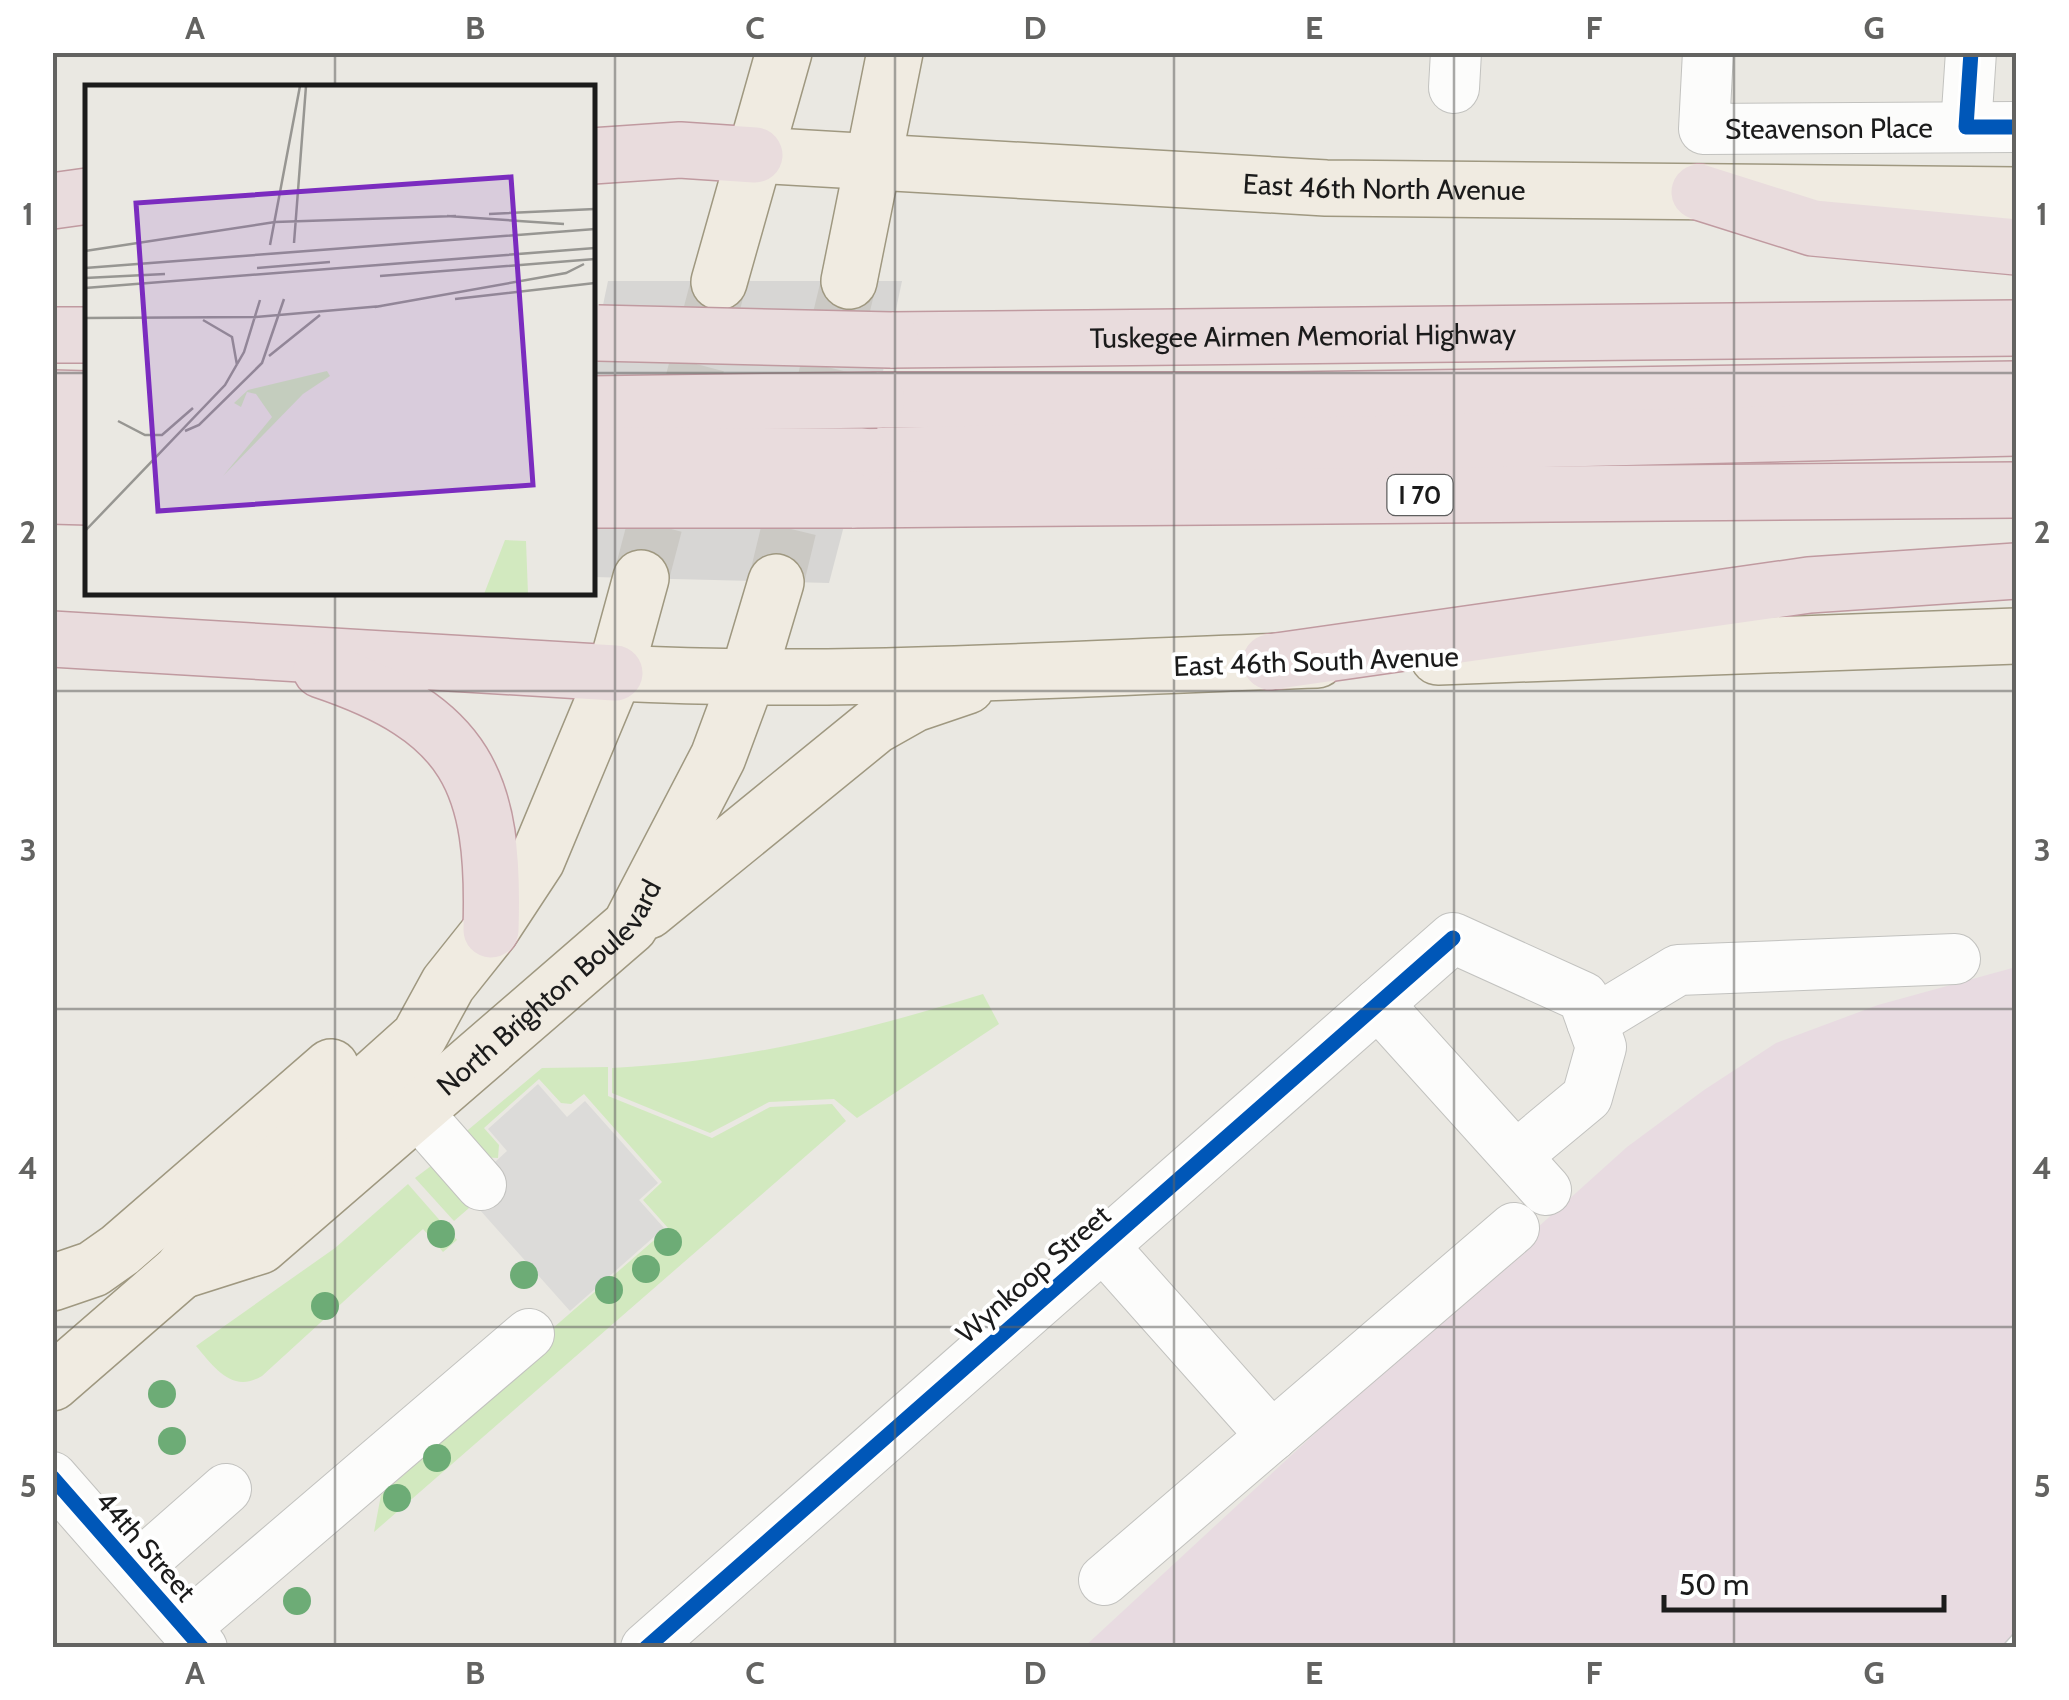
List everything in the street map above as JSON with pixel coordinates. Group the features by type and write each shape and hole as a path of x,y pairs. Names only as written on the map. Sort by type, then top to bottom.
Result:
{"highway":[{"path":"595,156 680,150 755,156"},
{"path":"1699,192 1814,228 2016,247"},
{"path":"52,201 85,196"},
{"name":"Tuskegee Airmen Memorial Highway","path":"595,333 890,340 2016,328"},
{"path":"52,335 85,335"},
{"path":"595,404 1266,400 2016,389"},
{"path":"52,398 85,399"},
{"path":"595,455 857,478 2016,428"},
{"path":"52,451 85,451"},
{"name":"I 70","path":"595,500 857,478 2007,488"},
{"path":"52,496 85,497"},
{"path":"1270,662 1809,585 2016,571"},
{"path":"52,640 616,673"},
{"path":"266,652 368,686 422,717 446,738 472,775 486,810 493,877 492,930"}],"main road":[{"path":"719,282 784,52"},
{"path":"849,281 895,52"},
{"name":"East 46th North Avenue","path":"755,156 1326,188 2016,195"},
{"name":"North Brighton Boulevard","path":"52,1384 181,1271 224,1212 419,1036 448,984 492,930 537,860 616,673 641,578"},
{"name":"North Brighton Boulevard","path":"181,1271 260,1246 630,926 718,757 776,582"},
{"name":"East 46th South Avenue","path":"616,673 1006,673 2016,636"},
{"path":"630,926 875,726 914,704 1006,673"},
{"path":"52,1283 93,1269 120,1250 369,1034 448,984"}],"street":[{"name":"Steavenson Place","path":"1708,52 1704,128 2016,128"},
{"path":"1966,127 1971,52"},
{"name":"Wynkoop Street","path":"646,1648 1453,938 1583,997 1592,1022"},
{"path":"1378,1004 1531,1174 1587,1097 1601,1047 1592,1022 1678,970 1955,959"},
{"path":"416,1111 481,1185"},
{"path":"1104,1580 1514,1228"},
{"path":"1103,1246 1272,1436"},
{"path":"194,1638 529,1334"},
{"name":"44th Street","path":"52,1477 194,1638"},
{"path":"134,1570 226,1490"}],"shaded area":[{"path":"2016,967 2016,1647 1083,1648 1627,1147 1704,1090 1776,1043 1878,1005"},
{"path":"538,1084 567,1117 585,1101 658,1183 639,1200 664,1228 570,1311 463,1191 507,1151 488,1129"}],"green space":[{"path":"983,994 999,1024 857,1118 834,1099 769,1102 710,1133 612,1093 612,1068 707,1059 800,1043"},
{"path":"608,1067 608,1096 712,1138 770,1107 832,1104 846,1121 374,1532 381,1495 544,1352 537,1342 668,1228 643,1200 662,1182 584,1094 571,1104 561,1103 539,1079 484,1128 499,1145 498,1158 480,1157 462,1135 542,1068"},
{"path":"431,1166 469,1208 454,1221 415,1178"},
{"path":"408,1184 457,1240 443,1252 423,1229 262,1376 251,1381 224,1376 196,1346 335,1248"}],"pier":[{"path":"608,281 902,281 877,400 829,583 595,577 595,344"}],"tunnel":[{"path":"776,582 849,281"},
{"path":"641,578 717,289"}],"railway":[{"path":"2007,1648 2016,1638"}],"cycle path":[{"path":"1971,52 1966,127 2016,127"},
{"path":"646,1648 1453,938"},
{"path":"52,1477 202,1648"}]}
